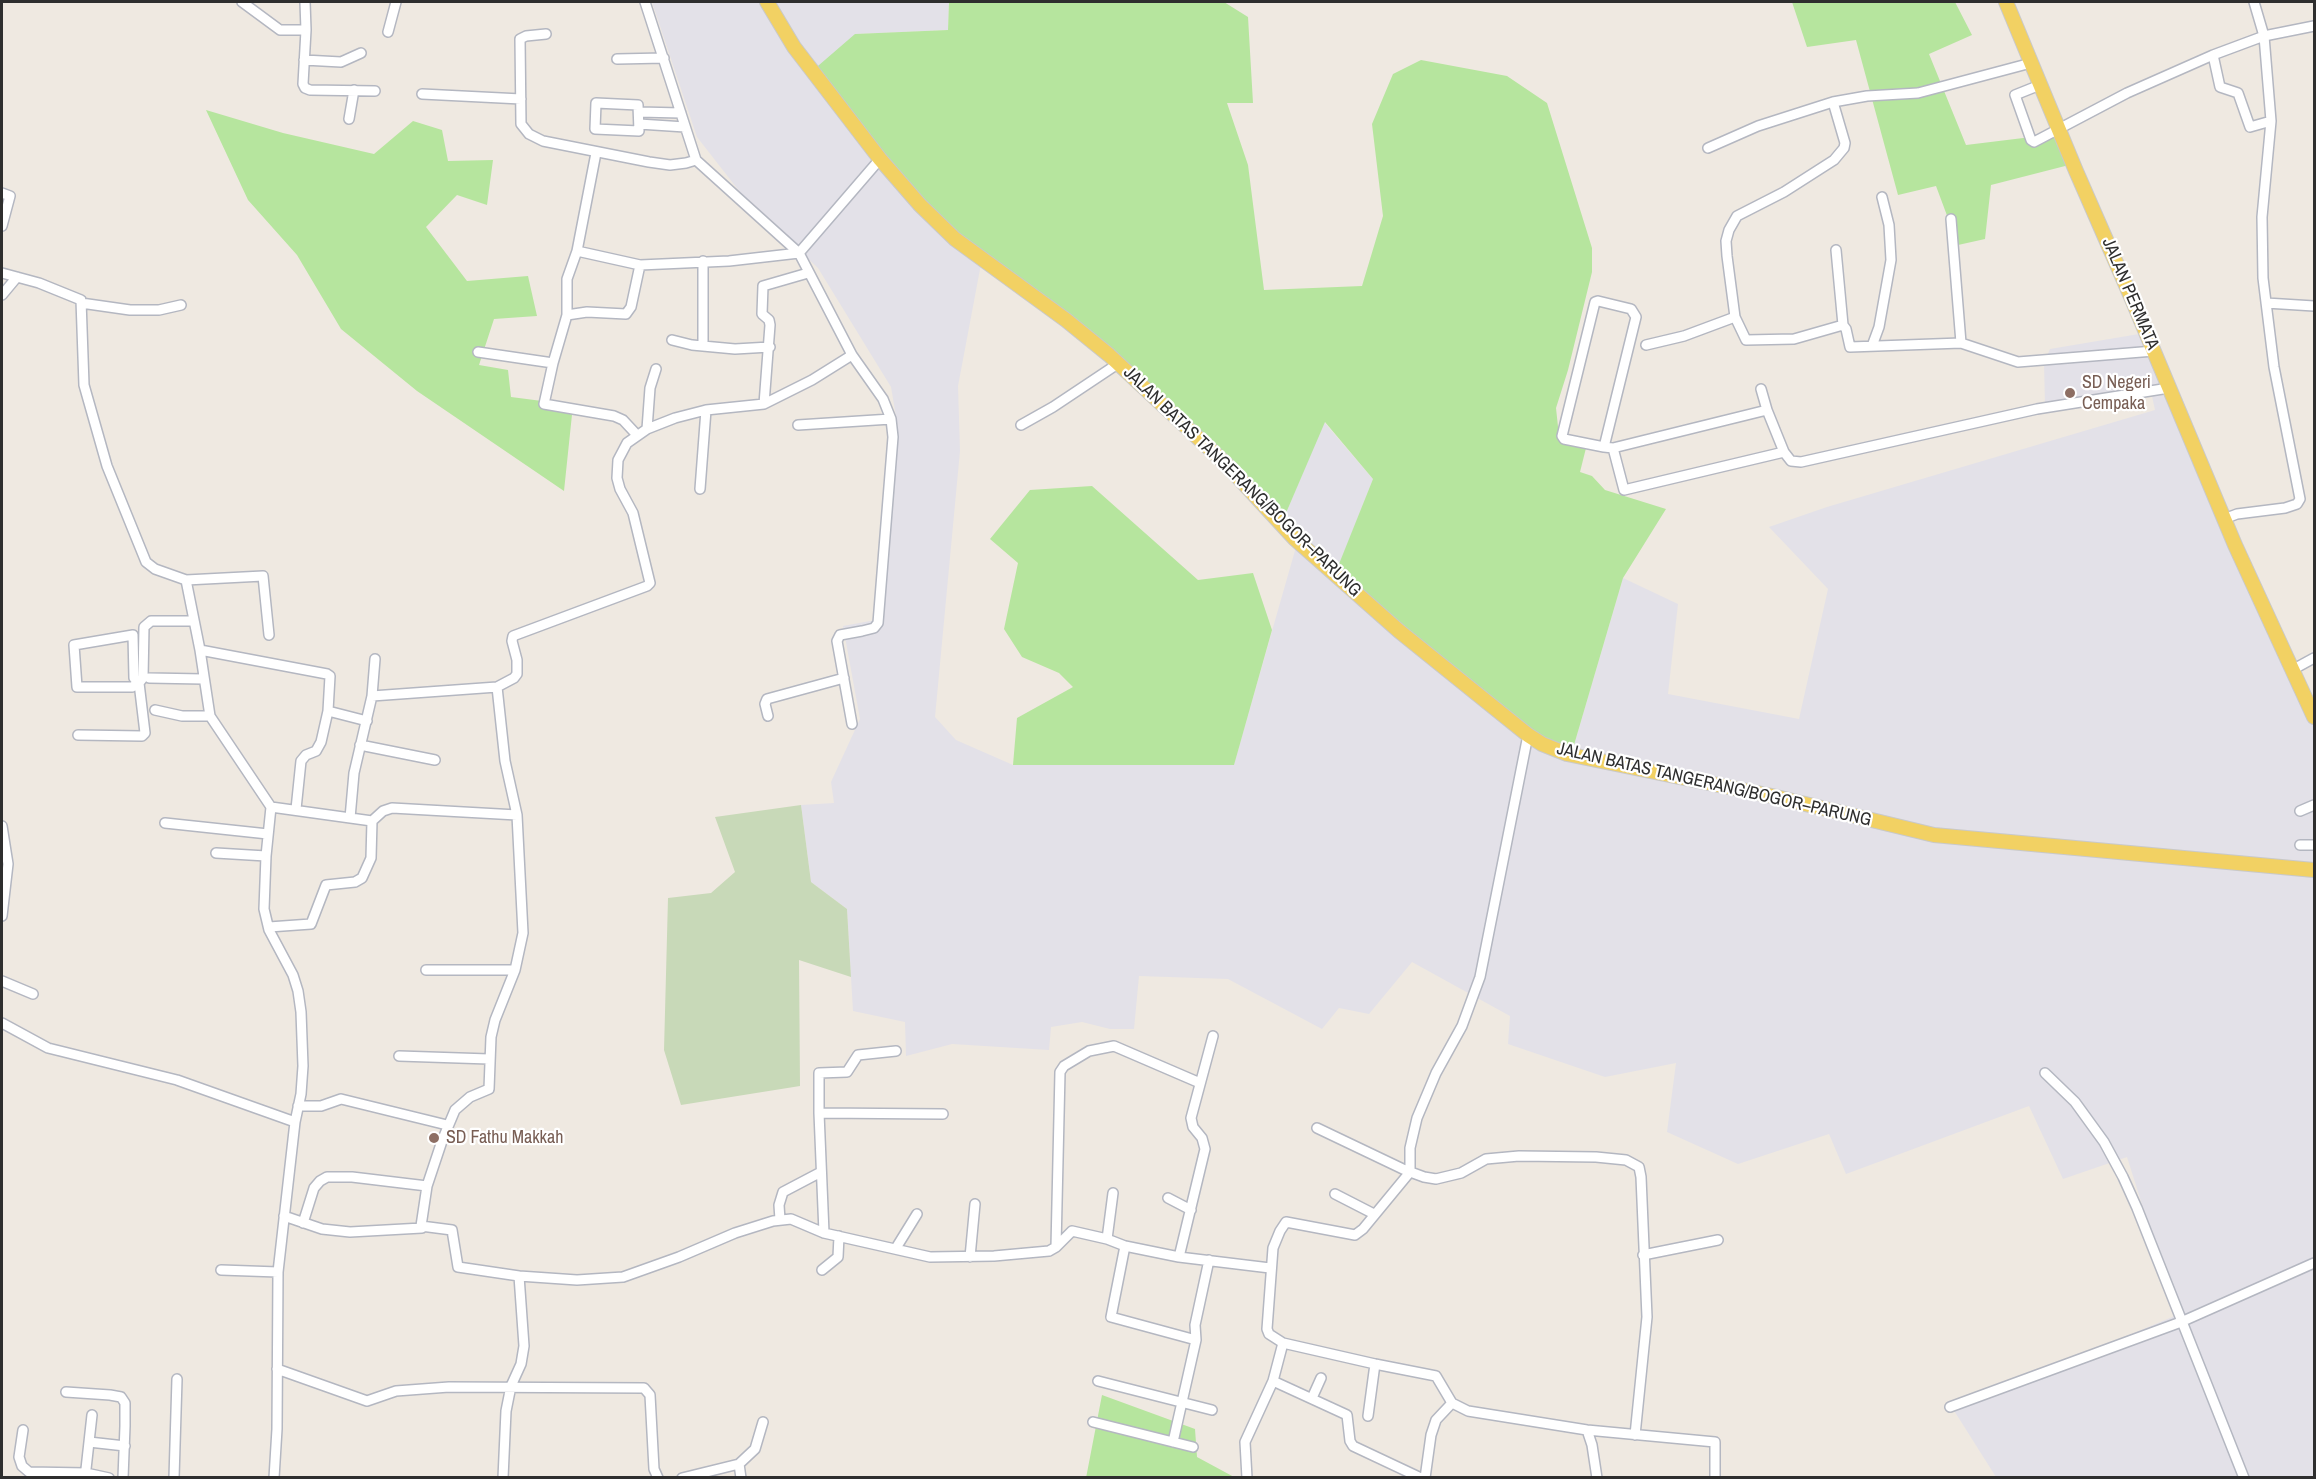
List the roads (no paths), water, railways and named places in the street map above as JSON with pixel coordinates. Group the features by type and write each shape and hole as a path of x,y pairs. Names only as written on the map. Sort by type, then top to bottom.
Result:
{"main road":[{"name":"JALAN BATAS TANGERANG/BOGOR–PARUNG","path":"767,2 795,47 880,159 920,206 955,239 1066,320 1119,363 1226,464 1295,539 1400,631 1542,744 1567,754 1772,796 1934,835 2314,870"},
{"name":"JALAN PERMATA","path":"2006,2 2224,519 2314,717"}],"street":[{"path":"242,2 280,30 306,30"},
{"path":"305,2 303,84 305,88 375,91"},
{"path":"388,32 396,2"},
{"path":"645,2 696,160 799,253 852,355 883,399 891,419 894,437 879,619 874,628 838,637 837,640 852,724"},
{"path":"2224,519 2246,513 2286,508 2300,500 2274,368 2266,303 2262,233 2271,121 2264,36 2254,2"},
{"path":"2040,85 2015,95 2031,140 2034,142 2127,93 2213,55 2264,36 2314,26"},
{"path":"546,34 521,38 521,124 529,134 543,141 596,153 670,165 686,164 696,160"},
{"path":"304,60 341,62 362,53"},
{"path":"2213,55 2220,87 2233,89 2238,93 2250,127 2271,121"},
{"path":"617,59 663,58"},
{"path":"1708,148 1758,126 1833,102 1867,96 1918,93 2031,63"},
{"path":"349,119 354,90"},
{"path":"422,94 521,99"},
{"path":"1833,102 1845,143 1844,148 1834,160 1794,186 1737,216 1726,241 1735,316 1746,340 1794,339 1843,325"},
{"path":"596,103 637,105 639,124 639,131 596,130 594,128 596,103"},
{"path":"639,112 681,113"},
{"path":"639,124 686,127"},
{"path":"596,153 577,250 567,279 567,315 544,404 614,416 623,420 637,435"},
{"path":"577,250 640,265 764,258 799,253 880,159"},
{"path":"2,193 10,196 2,226"},
{"path":"1872,346 1879,327 1891,260 1889,225 1881,197"},
{"path":"1952,219 1961,343"},
{"path":"1836,249 1843,325 1850,347 1961,343 2013,362 2024,363 2154,351"},
{"path":"703,261 703,345"},
{"path":"567,315 587,312 625,315 630,307 640,265"},
{"path":"2,273 80,298 84,385 107,466 146,562 186,580 263,576 269,635"},
{"path":"764,404 770,347 770,322 762,314 763,286 808,273"},
{"path":"2,295 17,277"},
{"path":"1767,410 1609,448 1564,439 1562,436 1595,302 1598,301 1631,309 1635,312 1636,317 1609,448 1625,491 1784,452"},
{"path":"81,303 130,310 159,310 182,305"},
{"path":"2266,303 2314,306"},
{"path":"1646,345 1684,336 1735,316"},
{"path":"672,339 735,349 770,347"},
{"path":"478,352 553,363"},
{"path":"372,696 497,687 517,674 513,636 647,586 650,583 633,513 616,478 616,466 622,449 647,429 675,418 706,410 764,404 812,380 852,355"},
{"path":"1021,425 1053,407 1119,363"},
{"path":"647,429 650,388 656,369"},
{"path":"1761,388 1784,452 1791,461 1801,462 2037,409 2169,387"},
{"path":"700,489 706,410"},
{"path":"798,425 891,419"},
{"path":"186,580 210,716 272,807 266,856 264,909 269,927 293,975 301,1012 303,1066 278,1272 274,1478"},
{"path":"78,735 142,736 145,734 140,683 144,627 151,621 194,621"},
{"path":"133,635 134,678 140,683 132,687 77,687 74,645 133,635"},
{"path":"200,650 327,674 331,681 328,711 321,742 316,751 306,755 301,761 296,809"},
{"path":"2292,670 2314,658"},
{"path":"350,818 354,773 372,696 375,659"},
{"path":"149,678 203,680"},
{"path":"768,716 765,704 767,699 844,678"},
{"path":"422,1228 427,1186 447,1125 461,1102 489,1089 491,1038 495,1020 515,970 522,933 517,815 505,761 497,687"},
{"path":"155,710 182,716 210,716"},
{"path":"328,711 367,721"},
{"path":"1528,735 1480,977 1462,1026 1436,1073 1417,1118 1412,1137 1410,1172 1363,1229 1355,1235 1286,1222 1273,1248 1267,1329 1269,1334 1283,1343 1436,1376 1452,1403 1468,1411 1587,1430 1715,1442 1715,1478"},
{"path":"360,745 435,760"},
{"path":"2300,811 2314,806"},
{"path":"272,807 372,821"},
{"path":"269,927 309,925 326,885 355,882 362,878 371,858 372,821 382,811 392,808 517,815"},
{"path":"165,824 268,834"},
{"path":"2,826 8,864 2,916"},
{"path":"2300,845 2314,846"},
{"path":"216,853 266,856"},
{"path":"426,970 515,970"},
{"path":"2,981 33,994"},
{"path":"2,1023 48,1048 177,1080 295,1122"},
{"path":"1179,1257 1204,1149 1204,1142 1191,1123 1213,1036"},
{"path":"1056,1247 1060,1072 1064,1066 1089,1052 1114,1046 1200,1083"},
{"path":"824,1233 819,1073 847,1072 858,1055 896,1051"},
{"path":"399,1056 489,1059"},
{"path":"2046,1073 2075,1102 2113,1159 2137,1208 2244,1478"},
{"path":"298,1106 321,1106 341,1100 447,1125"},
{"path":"819,1113 943,1114"},
{"path":"1317,1128 1410,1172 1436,1179 1448,1178 1486,1159 1519,1156 1573,1156 1628,1161 1639,1167 1647,1317 1635,1436"},
{"path":"780,1220 779,1205 783,1192 821,1172"},
{"path":"303,1223 314,1188 327,1177 352,1177 427,1186"},
{"path":"1107,1239 1113,1193"},
{"path":"1335,1194 1374,1214"},
{"path":"1168,1198 1191,1210"},
{"path":"970,1257 975,1204"},
{"path":"896,1248 917,1214"},
{"path":"284,1216 322,1229 350,1233 422,1228 452,1230 458,1267 519,1276 577,1280 623,1277 679,1257 735,1233 780,1220 797,1220 824,1233 896,1248 921,1256 970,1257 1040,1252 1056,1247 1072,1231 1107,1239 1125,1246 1179,1257 1270,1268"},
{"path":"822,1270 838,1257 839,1236"},
{"path":"1643,1256 1718,1240"},
{"path":"1125,1246 1111,1317 1196,1340"},
{"path":"1173,1442 1196,1340 1195,1325 1209,1260"},
{"path":"1950,1407 2181,1322 2314,1263"},
{"path":"221,1270 278,1272"},
{"path":"503,1478 506,1411 511,1386 521,1364 524,1347 519,1276"},
{"path":"1247,1478 1245,1442 1274,1380 1283,1343"},
{"path":"1368,1416 1375,1364"},
{"path":"277,1369 367,1401 402,1390 448,1387 647,1389 650,1395 654,1469 657,1478"},
{"path":"1312,1398 1321,1378"},
{"path":"174,1478 177,1379"},
{"path":"1274,1380 1348,1416 1350,1442 1353,1446 1423,1478 1436,1420 1452,1403"},
{"path":"1098,1381 1212,1410"},
{"path":"66,1392 117,1395 125,1403 123,1478"},
{"path":"86,1475 92,1415"},
{"path":"682,1478 739,1464 755,1449 763,1422"},
{"path":"1093,1422 1193,1447"},
{"path":"23,1430 19,1456 22,1466 29,1472 109,1478"},
{"path":"1587,1430 1592,1445 1597,1478"},
{"path":"89,1442 125,1446"},
{"path":"739,1464 741,1478"}],"place":[{"name":"SD Negeri Cempaka","path":"2070,393"},
{"name":"SD Fathu Makkah","path":"434,1138"}]}
